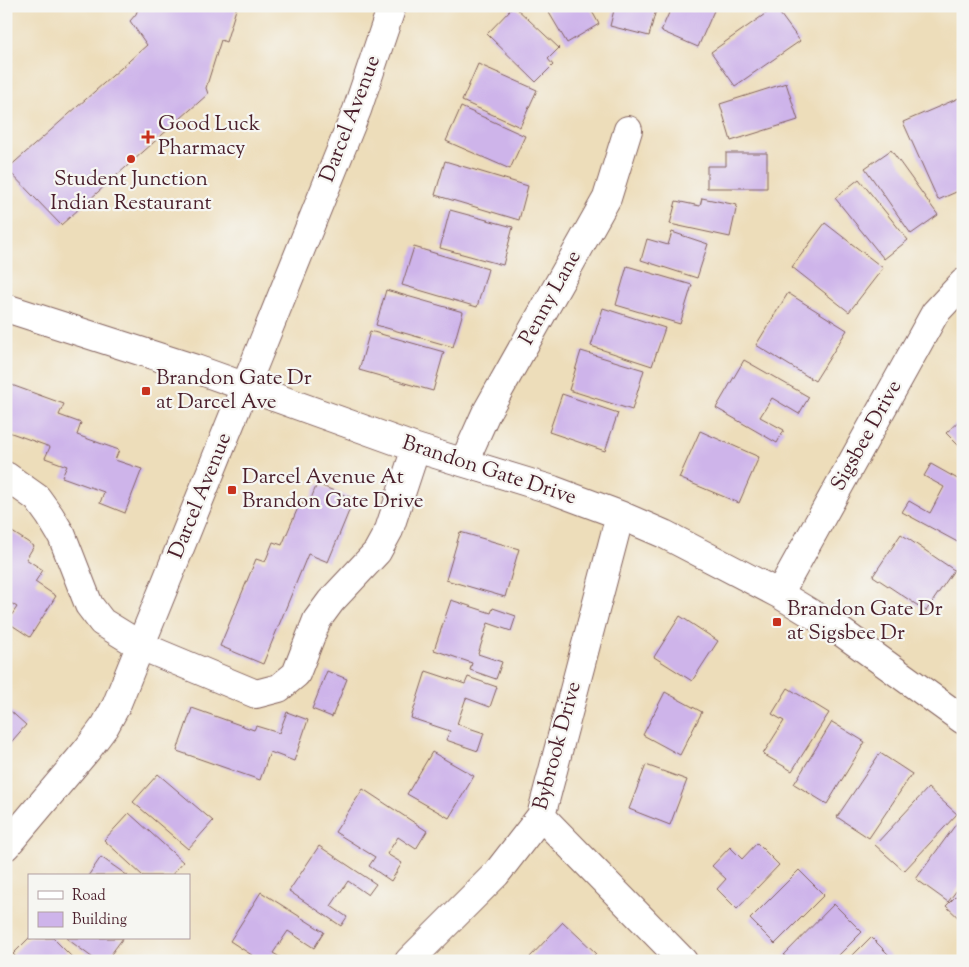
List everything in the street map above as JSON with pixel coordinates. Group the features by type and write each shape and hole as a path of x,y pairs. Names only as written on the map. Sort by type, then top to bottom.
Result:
{"street":[{"name":"Darcel Avenue","path":"6,846 105,726 116,706 357,110 392,6"},
{"name":"Penny Lane","path":"464,462 486,413 607,198 628,130"},
{"name":"Sigsbee Drive","path":"779,594 935,313 963,283"},
{"name":"Brandon Gate Drive","path":"6,308 187,366 416,448 553,490 620,515 664,534 779,594 840,631 963,720"},
{"path":"6,476 37,498 50,516 62,536 89,605 102,622 141,646 256,694 279,688 296,674 317,620 331,601 377,552 389,530 416,448"},
{"name":"Bybrook Drive","path":"408,961 496,874 541,816 620,515"},
{"path":"541,816 683,961"}],"building":[{"path":"139,6 237,6 226,42 221,40 206,88 208,94 61,225 7,169 147,45 130,21 136,14"},
{"path":"514,6 559,48 548,59 553,65 536,82 487,34"},
{"path":"545,6 589,6 599,24 567,43"},
{"path":"615,6 657,6 649,36 610,26"},
{"path":"672,6 716,6 698,47 661,31"},
{"path":"775,7 800,41 735,86 711,52"},
{"path":"478,64 537,90 520,127 462,101"},
{"path":"786,83 798,120 731,141 720,104"},
{"path":"959,98 963,106 963,189 938,200 903,122"},
{"path":"461,107 525,136 510,169 446,141"},
{"path":"891,150 938,215 911,234 865,168"},
{"path":"726,153 767,153 767,188 707,188 707,166 726,166"},
{"path":"445,161 528,186 519,220 435,195"},
{"path":"859,179 908,240 884,259 835,198"},
{"path":"702,198 737,205 730,237 670,224 676,201 700,206"},
{"path":"450,210 513,227 503,265 440,248"},
{"path":"825,223 883,268 849,312 792,267"},
{"path":"672,232 708,244 697,278 641,260 647,239 668,245"},
{"path":"414,247 488,269 477,307 402,285"},
{"path":"627,266 692,285 680,324 616,305"},
{"path":"386,290 463,312 453,347 376,325"},
{"path":"788,293 847,330 815,381 756,345"},
{"path":"603,308 665,328 652,366 591,346"},
{"path":"370,331 444,352 433,391 359,370"},
{"path":"581,351 644,370 632,410 569,390"},
{"path":"744,360 809,397 799,414 772,398 760,417 784,430 777,443 716,408"},
{"path":"6,383 64,404 59,415 81,423 77,435 119,450 115,460 142,469 125,513 100,503 104,492 62,477 67,466 45,458 50,447 6,431"},
{"path":"562,394 618,413 605,451 549,432"},
{"path":"963,417 963,450 946,433"},
{"path":"700,431 759,457 739,503 679,478"},
{"path":"931,464 963,482 963,545 902,512 909,501 930,513 944,487 924,476"},
{"path":"317,484 354,499 328,562 308,554 263,664 220,646 256,559 265,562 273,542 282,545 300,503 308,506"},
{"path":"6,528 34,546 26,559 43,570 35,582 56,596 30,637 7,622 17,607 6,600 6,582 9,578 6,577"},
{"path":"460,532 519,549 505,597 446,580"},
{"path":"901,534 954,570 926,611 873,576"},
{"path":"451,600 491,613 493,608 516,616 511,631 488,623 478,654 502,662 496,679 470,670 472,663 434,650"},
{"path":"680,616 718,641 692,681 654,657"},
{"path":"327,671 347,679 332,717 312,709"},
{"path":"426,671 465,684 468,677 497,687 490,707 466,698 457,724 484,733 478,751 446,740 450,731 411,718"},
{"path":"788,688 829,713 792,771 763,754 784,721 772,714"},
{"path":"665,692 702,712 680,755 643,735"},
{"path":"6,707 26,725 6,748"},
{"path":"192,708 254,730 256,726 279,733 287,712 308,720 294,761 270,752 260,780 177,751"},
{"path":"832,722 865,742 827,804 794,784"},
{"path":"432,752 474,776 449,818 407,794"},
{"path":"880,753 912,774 869,838 837,817"},
{"path":"646,765 687,780 670,825 629,809"},
{"path":"158,774 213,821 188,849 133,802"},
{"path":"928,788 957,814 904,871 875,845"},
{"path":"363,789 427,831 416,849 398,837 387,854 402,863 391,881 369,866 375,857 335,832"},
{"path":"129,813 183,862 173,874 141,874 104,840"},
{"path":"959,820 963,822 963,882 948,902 916,879"},
{"path":"757,843 779,865 737,909 717,889 726,879 712,866 730,847 742,859"},
{"path":"319,846 376,884 368,895 348,881 331,906 347,917 341,926 289,891"},
{"path":"101,857 125,874 89,874"},
{"path":"799,870 824,895 775,944 750,919"},
{"path":"963,889 963,922 946,906"},
{"path":"261,892 324,932 314,948 288,931 273,953 286,961 261,961 230,941"},
{"path":"834,904 862,932 833,961 790,961 784,955"},
{"path":"563,922 596,953 589,961 534,961 530,957"},
{"path":"871,937 895,961 847,961"},
{"path":"28,939 55,940 76,961 20,961 13,954"},
{"path":"69,940 122,940 106,961 97,961"}],"place":[{"name":"Good Luck Pharmacy","path":"148,137"},
{"name":"Student Junction Indian Restaurant","path":"131,159"},
{"name":"Brandon Gate Dr at Darcel Ave","path":"146,391"},
{"name":"Darcel Avenue At Brandon Gate Drive","path":"232,490"},
{"name":"Brandon Gate Dr at Sigsbee Dr","path":"777,622"}]}
